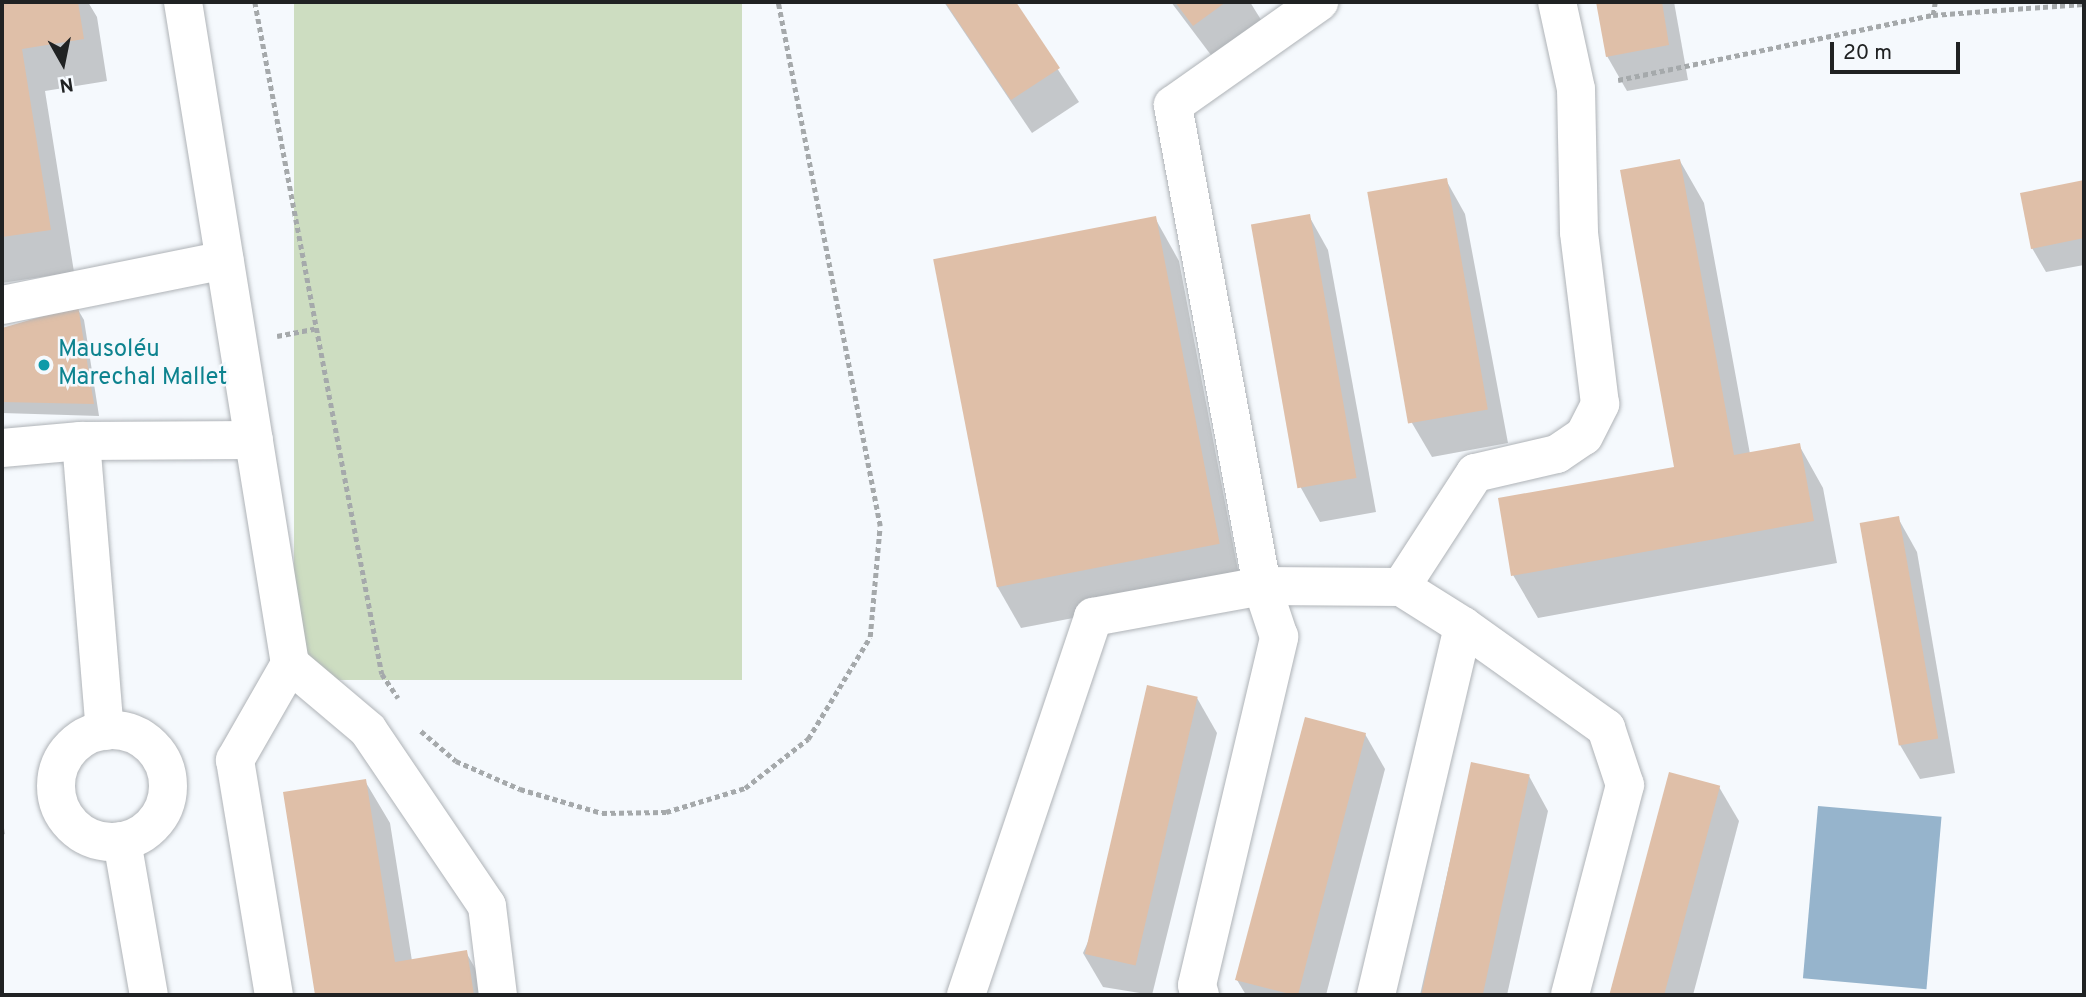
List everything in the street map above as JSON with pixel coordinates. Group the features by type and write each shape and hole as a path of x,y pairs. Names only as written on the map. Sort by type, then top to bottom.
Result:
{"lane":[{"path":"183,2 290,664 235,760 274,995"},
{"path":"1200,995 1197,985 1279,637 1262,586 1173,105 1320,2"},
{"path":"1401,587 1475,473 1557,454 1584,436 1600,404 1579,232 1576,89 1557,2"},
{"path":"2,304 225,260"},
{"path":"2,448 81,441 254,440"},
{"path":"81,441 105,731"},
{"path":"965,995 1093,617 1262,586 1401,587 1463,626 1606,728 1625,785 1570,995"},
{"path":"1376,995 1463,626"},
{"path":"290,664 368,730 487,906 498,995"},
{"path":"105,731 129,733 146,742 167,774 165,805 155,822 140,835 122,841 94,840 77,831 57,798 60,764 71,748 86,736 105,731"},
{"path":"122,841 149,995"}],"path":[{"path":"255,2 382,674 404,706"},
{"path":"418,728 456,761 520,789 601,813 666,812 745,788 808,739 870,637 880,526 778,2"},
{"path":"1933,15 1935,2"},
{"path":"1576,89 1933,15 2084,4"}],"green space":[{"path":"294,2 742,2 742,680 294,680"}],"water":[{"path":"1818,806 1942,817 1926,989 1803,978"}],"building":[{"path":"2,2 78,2 84,39 22,49 51,230 2,237"},
{"path":"945,2 1016,2 1060,68 1011,100"},
{"path":"1175,2 1226,2 1193,26"},
{"path":"1596,2 1662,2 1669,45 1606,57"},
{"path":"1680,159 1734,455 1800,443 1814,521 1511,576 1498,498 1674,467 1620,170"},
{"path":"1447,178 1488,409 1408,423 1367,192"},
{"path":"2084,180 2084,238 2031,249 2020,193"},
{"path":"1310,214 1357,478 1297,488 1251,224"},
{"path":"1156,216 1220,544 997,587 933,259"},
{"name":"Mausoléu Marechal Mallet","path":"78,306 94,404 2,402 2,328"},
{"path":"1899,516 1938,739 1899,746 1860,523"},
{"path":"1147,685 1198,697 1136,966 1085,954"},
{"path":"1305,717 1366,733 1298,995 1294,995 1235,980"},
{"path":"1471,762 1530,774 1483,995 1421,995"},
{"path":"1669,772 1720,786 1664,995 1609,995"},
{"path":"366,779 395,962 467,950 474,995 315,995 283,792"}],"place":[{"name":"Mausoléu Marechal Mallet","path":"44,365"}]}
